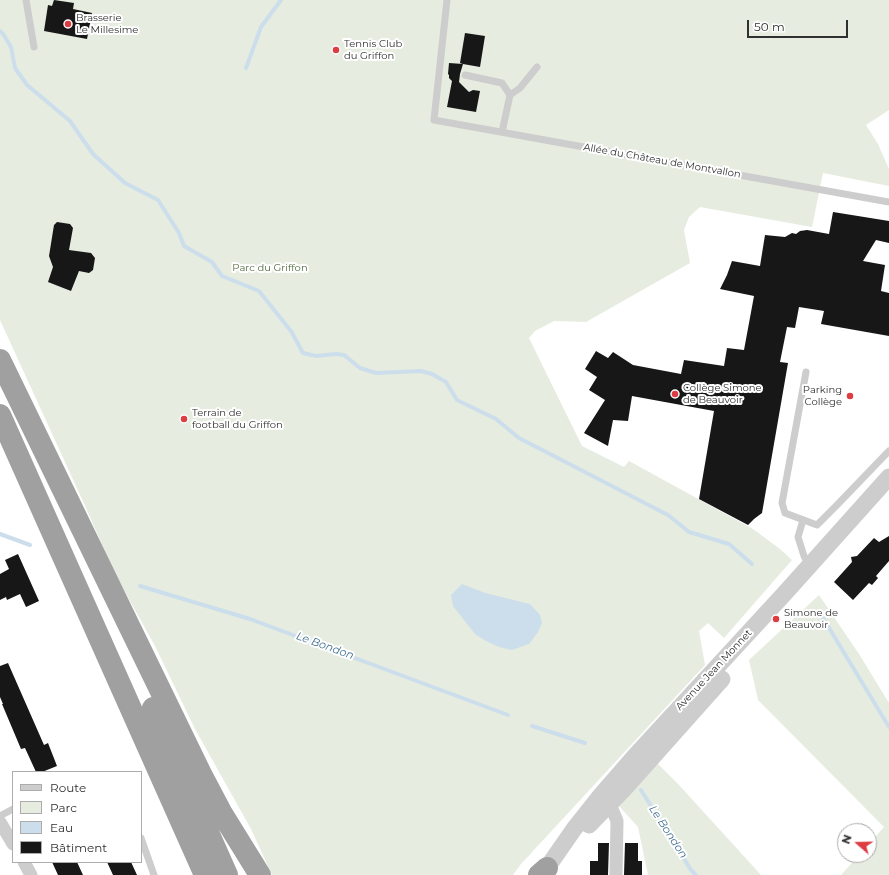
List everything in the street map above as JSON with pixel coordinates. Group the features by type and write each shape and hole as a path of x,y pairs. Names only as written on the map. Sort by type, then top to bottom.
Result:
{"highway":[{"path":"0,360 227,875"},
{"path":"0,360 202,776 221,812 260,875"},
{"path":"0,415 205,875"},
{"path":"57,542 189,875"}],"street":[{"name":"Avenue Jean Monnet","path":"793,592 807,561 889,477"},
{"name":"Avenue Jean Monnet","path":"543,873 574,828 619,784 793,592 889,492"},
{"name":"Avenue Jean Monnet","path":"543,873 610,804 619,784"},
{"path":"610,804 617,821 616,875"},
{"path":"0,822 12,842"},
{"path":"25,863 32,875"}],"lane":[{"path":"26,0 34,47"},
{"name":"Allée du Château de Montvallon","path":"447,0 434,120 889,202"},
{"path":"502,132 510,95 520,88 538,67"},
{"path":"465,75 502,83 510,95"},
{"path":"806,372 782,503 785,513 816,526 889,451"},
{"path":"803,520 798,537 807,561"},
{"path":"0,816 12,810"},
{"path":"142,841 154,875"}],"green space":[{"name":"Parc du Griffon","path":"0,0 889,0 889,110 866,125 878,144 889,169 889,186 823,173 812,227 700,207 689,217 684,230 690,263 586,322 554,321 535,331 529,338 582,446 624,467 629,461 753,529 792,560 724,638 708,623 699,631 705,665 521,864 513,875 272,875 251,829 195,729 155,646 115,574 0,320"},
{"path":"819,595 859,654 889,703 889,875 841,875 852,863 877,863 877,835 884,827 758,700 749,660"},
{"path":"657,763 761,875 648,875 638,827 618,805"}],"water":[{"path":"462,584 485,593 530,604 540,615 542,623 538,632 529,644 512,650 499,647 475,634 453,606 451,595"}],"building":[{"name":"Brasserie Le Millesime","path":"54,0 74,3 73,9 92,13 87,39 44,31 48,5 52,6"},
{"path":"465,33 485,36 480,67 460,63"},
{"path":"449,63 463,64 459,82 469,92 473,90 480,91 476,112 447,107 452,81 448,74"},
{"path":"833,212 889,221 889,243 876,240 863,261 885,265 881,291 889,293 889,336 821,324 824,311 799,307 795,328 787,327 780,362 788,363 762,513 748,525 699,499 714,411 632,396 628,421 613,420 608,446 584,433 605,400 589,390 597,377 585,369 596,351 608,358 613,352 633,365 681,374 684,360 724,366 727,348 744,350 754,296 720,289 732,261 760,266 765,235 785,237 792,233 796,234 800,231 807,230 829,234"},
{"path":"57,222 70,224 73,228 69,250 91,253 95,258 93,270 89,273 79,271 71,291 48,282 53,267 49,256 54,225"},
{"path":"889,536 889,561 876,576 878,578 872,585 869,583 853,600 834,582 852,562 851,557 857,556 874,538 879,542"},
{"path":"18,554 39,601 26,607 20,594 7,600 6,597 0,600 0,574 9,569 5,560"},
{"path":"8,663 44,745 48,743 57,766 44,771 36,771 25,748 21,749 0,697 0,666"},
{"path":"598,843 609,843 608,875 590,875 590,861 598,861"},
{"path":"625,843 638,843 638,861 642,861 642,875 624,875"},
{"path":"52,863 77,863 83,875 58,875"},
{"path":"107,863 131,863 137,875 113,875"}],"waterway":[{"path":"246,68 261,27 281,0"},
{"path":"0,31 11,47 15,68 27,85 70,121 93,154 125,183 158,200 179,233 184,246 212,262 222,276 259,291 291,331 303,353 316,356 336,354 344,355 360,368 376,373 421,371 432,374 446,382 457,400 496,419 519,438 668,515 689,532 729,544 752,564"},
{"name":"Le Bondon","path":"0,534 30,545"},
{"name":"Le Bondon","path":"140,586 250,619 508,715"},
{"path":"820,613 889,727"},
{"name":"Le Bondon","path":"532,726 585,743"},
{"name":"Le Bondon","path":"641,790 691,870 696,875"}],"place":[{"name":"Brasserie Le Millesime","path":"68,24"},
{"name":"Tennis Club du Griffon","path":"336,50"},
{"name":"Collège Simone de Beauvoir","path":"675,394"},
{"name":"Parking Collège","path":"850,396"},
{"name":"Terrain de football du Griffon","path":"184,419"},
{"name":"Simone de Beauvoir","path":"776,619"}]}
